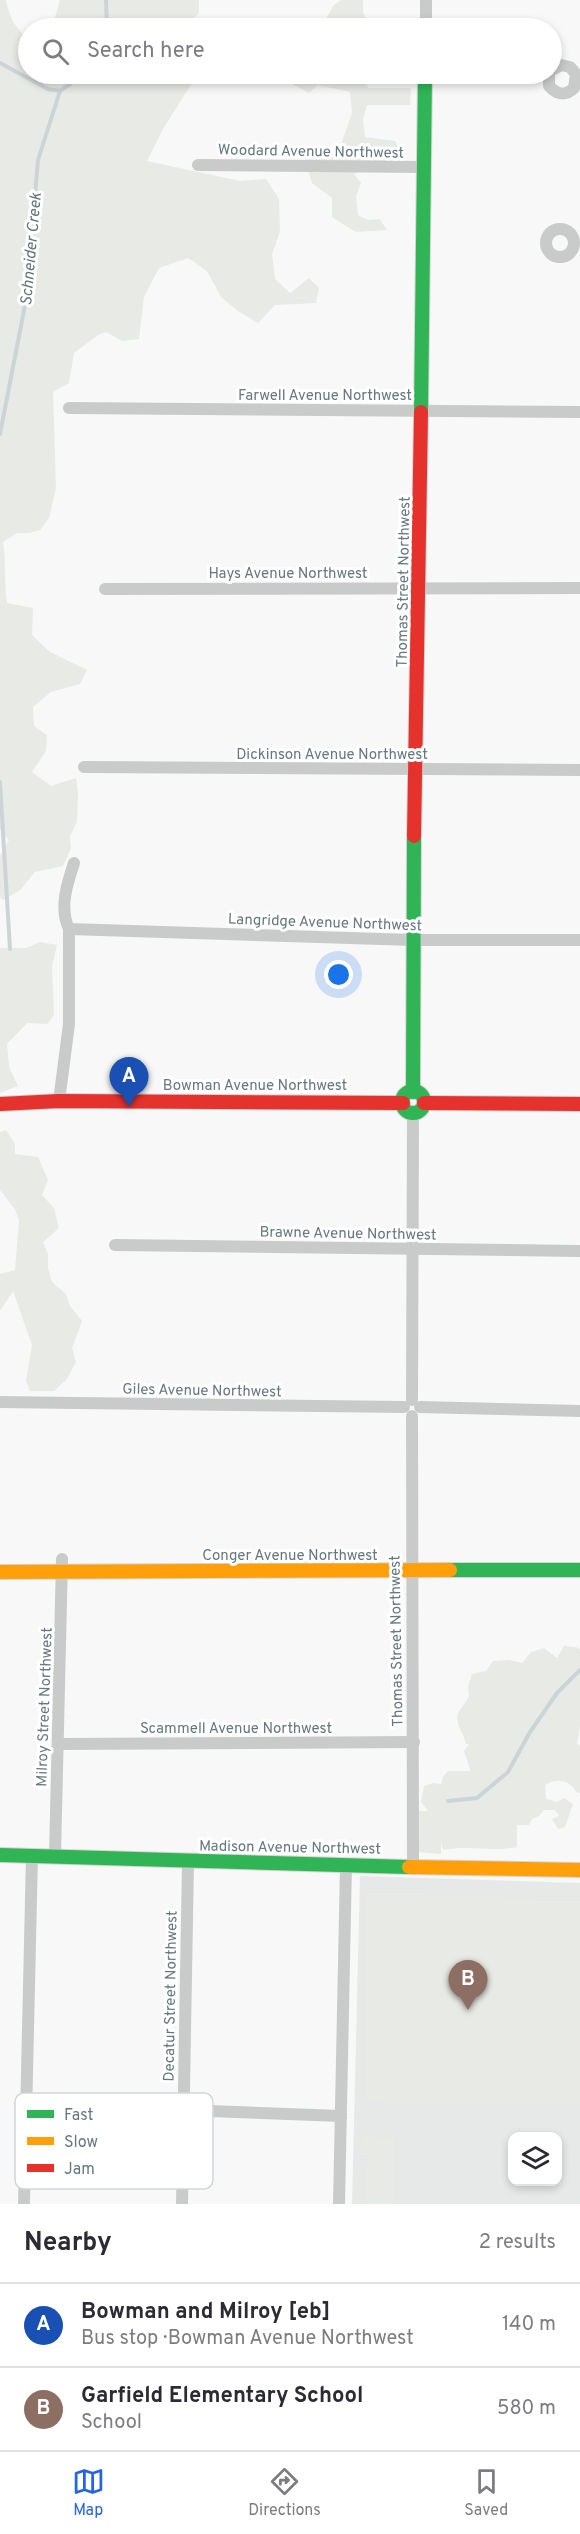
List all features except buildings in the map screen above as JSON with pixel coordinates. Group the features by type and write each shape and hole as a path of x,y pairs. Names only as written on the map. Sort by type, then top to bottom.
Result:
{"street":[{"path":"426,0 426,18"},
{"path":"549,84 561,94 574,88 579,79 574,70 566,65 562,65"},
{"name":"Thomas Street Northwest","path":"412,1092 414,769 419,588 425,84"},
{"name":"Woodard Avenue Northwest","path":"198,165 424,167"},
{"name":"Farwell Avenue Northwest","path":"69,408 580,412"},
{"name":"Hays Avenue Northwest","path":"105,589 580,588"},
{"name":"Dickinson Avenue Northwest","path":"84,767 580,770"},
{"path":"58,1101 69,1024 69,929 64,919 65,899 67,882 75,863"},
{"name":"Langridge Avenue Northwest","path":"69,929 413,940 580,940"},
{"path":"412,1092 421,1095 424,1103 419,1111 413,1113 405,1109 404,1096 412,1092"},
{"name":"Bowman Avenue Northwest","path":"0,1104 58,1101 403,1103"},
{"path":"424,1103 580,1104"},
{"name":"Thomas Street Northwest","path":"413,1113 413,1866"},
{"name":"Brawne Avenue Northwest","path":"115,1245 580,1251"},
{"name":"Giles Avenue Northwest","path":"0,1402 580,1411"},
{"name":"Conger Avenue Northwest","path":"0,1572 63,1566 412,1571 580,1570"},
{"name":"Milroy Street Northwest","path":"55,1856 63,1566"},
{"name":"Scammell Avenue Northwest","path":"58,1744 414,1742"},
{"name":"Madison Avenue Northwest","path":"0,1855 188,1862 580,1870"},
{"path":"26,2093 32,1855"},
{"name":"Decatur Street Northwest","path":"183,2093 188,1862"},
{"path":"339,2204 346,1865"},
{"path":"213,2111 341,2116"},
{"path":"24,2189 24,2204"},
{"name":"Decatur Street Northwest","path":"182,2189 182,2204"}],"shaded area":[{"path":"0,0 6,0 18,28 18,84 191,84 163,129 147,161 240,181 266,179 279,199 280,232 272,254 275,279 290,293 309,278 319,288 316,303 275,305 258,323 221,297 207,271 188,258 159,268 144,297 139,339 122,341 106,332 98,335 74,353 69,383 53,392 56,488 49,518 40,530 17,533 3,542 7,603 33,608 32,635 50,652 87,670 80,684 51,692 33,707 34,726 47,735 46,751 32,772 51,786 76,778 77,822 70,836 71,848 63,866 35,872 20,890 4,900 0,898 0,856 9,840 0,829"},
{"path":"60,0 199,0 199,12 194,18 55,18"},
{"path":"341,0 363,0 363,13 366,18 328,18 334,5"},
{"path":"292,84 367,84 368,88 411,88 410,105 367,105 363,119 365,137 395,141 400,151 394,157 354,174 361,183 356,196 358,215 368,220 380,219 387,230 356,232 332,217 332,198 312,183 305,160 338,153 352,113 350,92 318,85 309,93"},
{"path":"40,942 57,945 52,966 54,1014 48,1024 27,1023 7,1044 9,1067 18,1086 0,1093 0,948 26,948"},
{"path":"6,1130 15,1144 15,1154 38,1157 48,1180 42,1195 54,1208 59,1228 43,1242 48,1254 48,1268 52,1282 66,1294 70,1306 82,1321 72,1348 76,1362 67,1379 54,1391 30,1391 26,1381 32,1345 13,1291 0,1311 0,1274 15,1270 19,1220 15,1209 0,1190 0,1132"},
{"path":"564,1646 580,1649 580,1726 577,1744 580,1746 580,1793 576,1792 570,1784 562,1781 554,1781 545,1785 546,1799 557,1802 564,1798 573,1804 565,1827 558,1829 552,1819 559,1816 555,1810 544,1810 532,1819 529,1825 517,1825 517,1847 443,1850 441,1843 441,1854 418,1852 417,1811 428,1811 421,1802 424,1786 433,1783 441,1784 448,1771 470,1771 464,1751 469,1744 466,1744 457,1718 469,1696 468,1687 472,1674 486,1671 493,1661 509,1660 522,1663 531,1652 544,1648 557,1658"},
{"path":"360,1876 580,1883 580,2204 352,2204"},
{"path":"372,1892 580,1901 580,2105 372,2102 365,2095 365,1899"},
{"path":"362,2137 395,2139 395,2204 363,2204 364,2172 369,2158 366,2154 361,2156"}],"waterway":[{"name":"Schneider Creek","path":"106,0 107,18"},
{"path":"0,63 18,73"},
{"path":"39,84 48,89 60,91"},
{"name":"Schneider Creek","path":"0,434 26,300 38,160 60,91 70,84"},
{"name":"Schneider Creek","path":"0,782 10,949"},
{"path":"448,1801 477,1798 508,1772 530,1732 557,1693 580,1670"}],"traffic: fast":[{"path":"421,412 425,84"},
{"path":"413,1092 414,836"},
{"path":"413,1091 421,1094 424,1102 421,1110 413,1113 405,1110 402,1102 405,1094 413,1091"},
{"path":"450,1570 580,1570"},
{"path":"0,1855 409,1867"}],"traffic: slow":[{"path":"0,1572 450,1570"},
{"path":"409,1867 580,1870"}],"traffic: jam":[{"path":"414,836 421,412"},
{"path":"0,1104 59,1101 403,1103"},
{"path":"424,1103 580,1104"}],"place":[{"name":"Bowman and Milroy [eb]","path":"129,1107"},
{"name":"Garfield Elementary School","path":"468,2010"}]}
